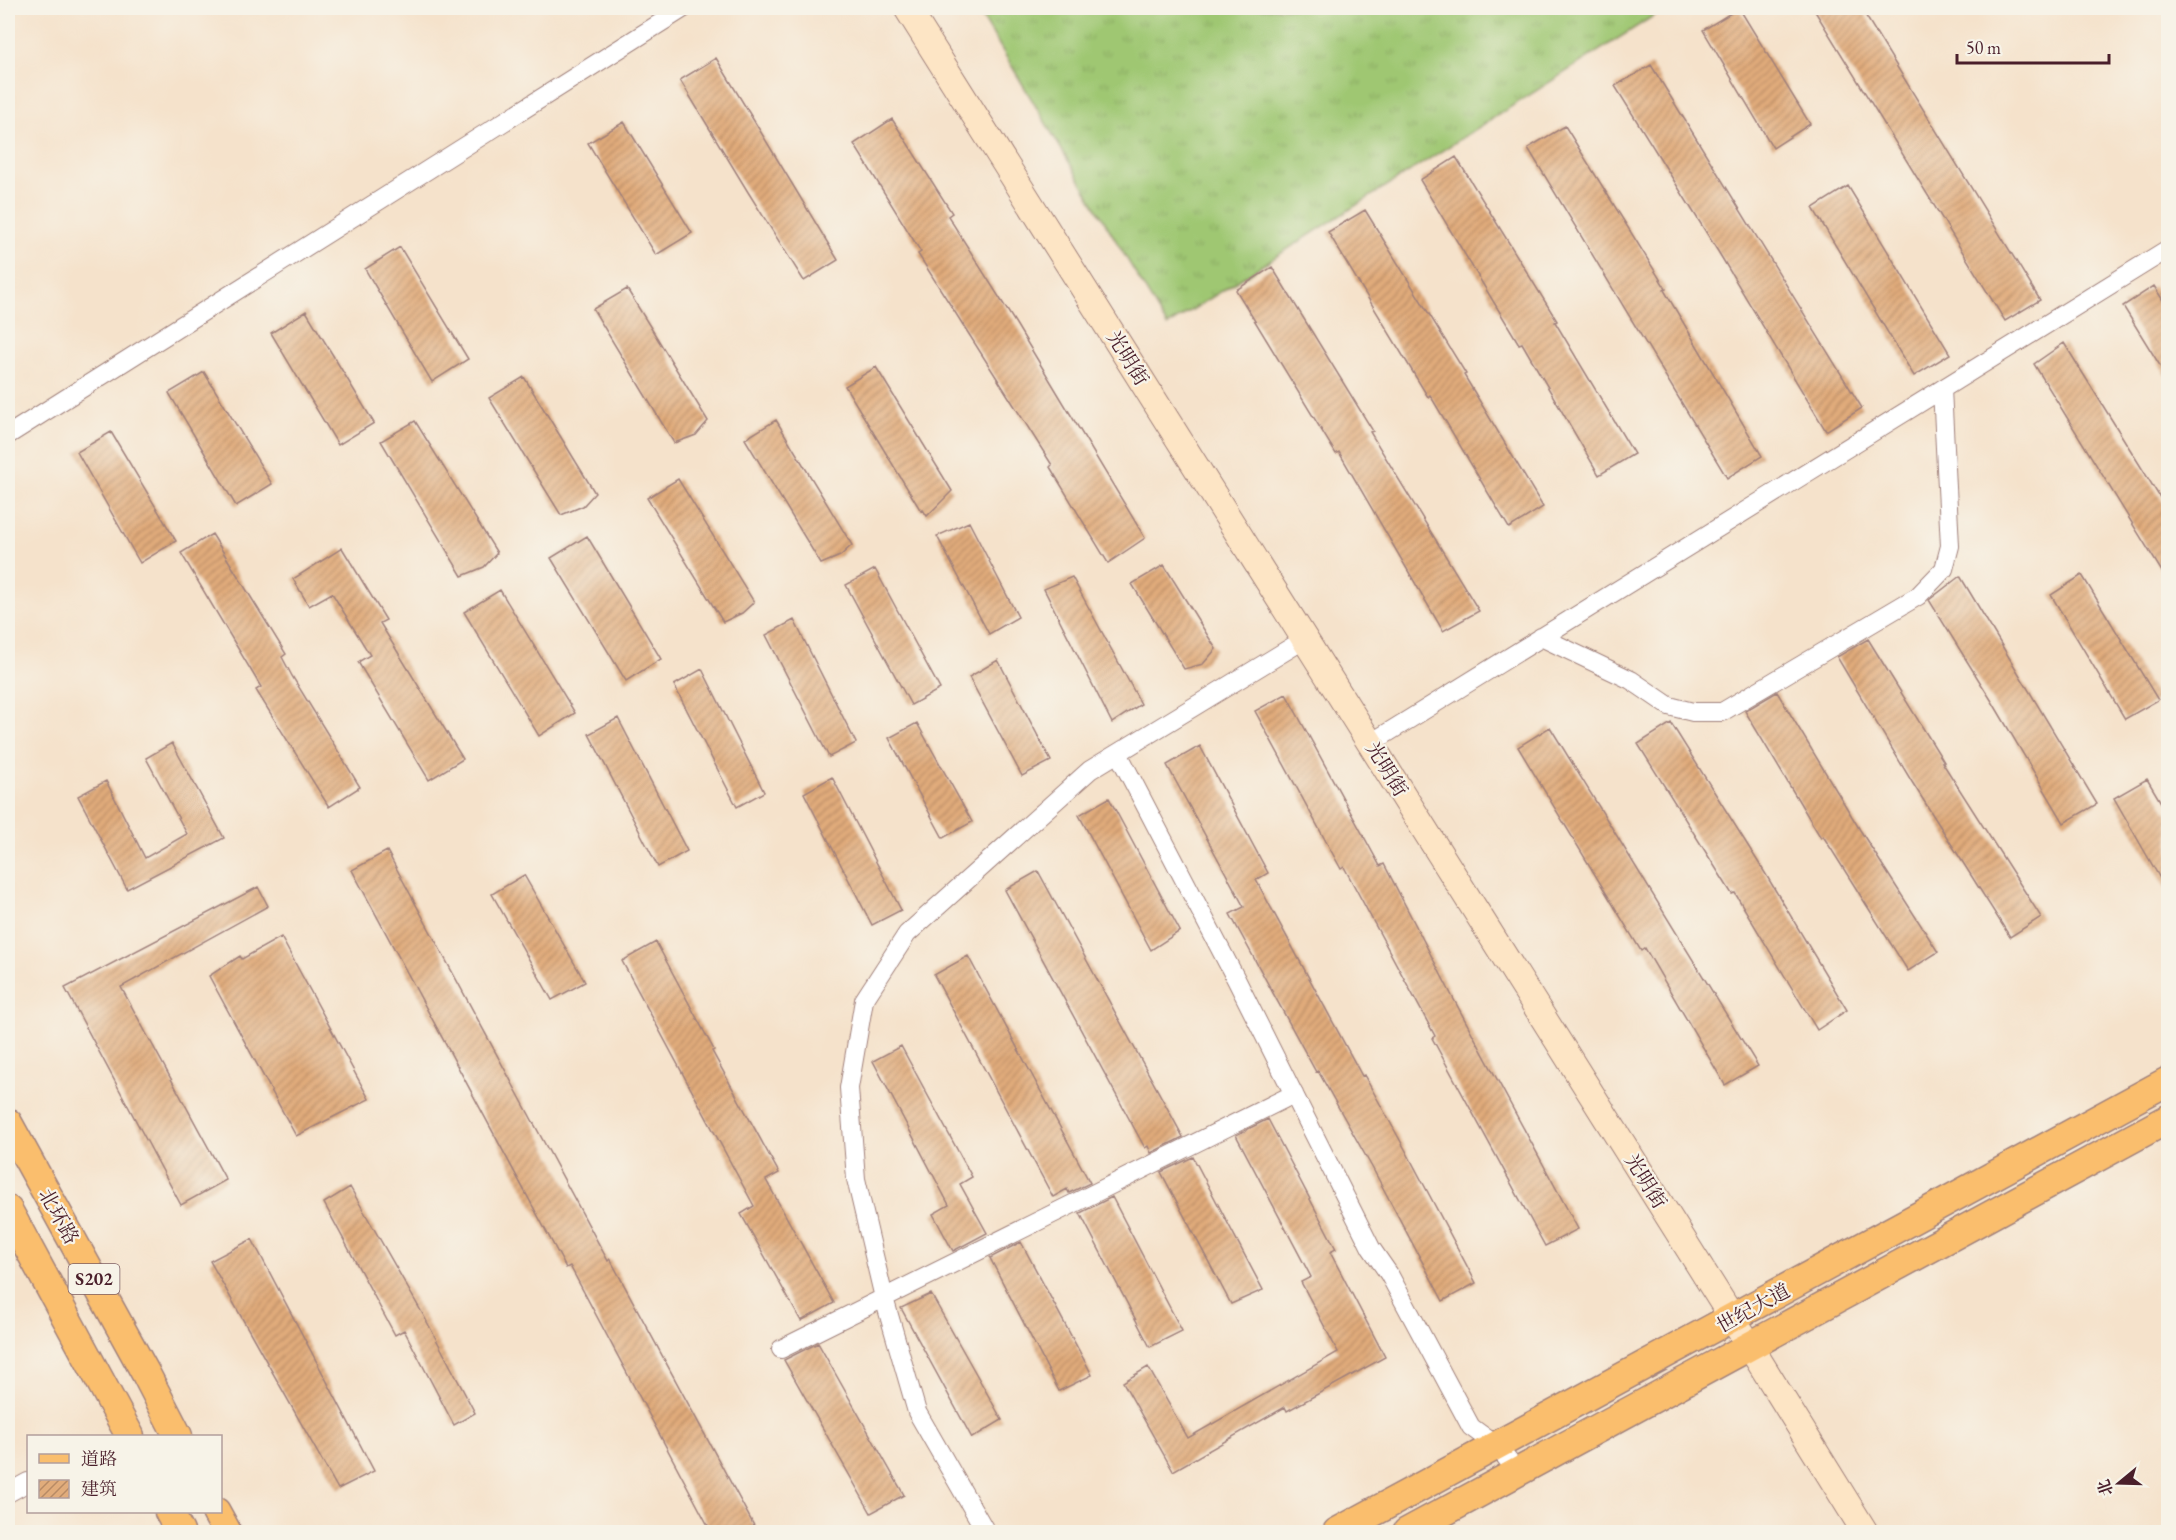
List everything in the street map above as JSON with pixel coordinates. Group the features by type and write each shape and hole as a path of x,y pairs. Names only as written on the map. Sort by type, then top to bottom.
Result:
{"main road":[{"name":"世纪大道","path":"1336,1533 2169,1081"},
{"name":"世纪大道","path":"1407,1533 2169,1119"},
{"name":"北环路","path":"8,1123 146,1374 177,1435"},
{"name":"S202","path":"8,1210 16,1245 126,1435"},
{"path":"170,1513 180,1533"},
{"path":"217,1513 227,1533"}],"street":[{"path":"8,435 684,8"},
{"name":"光明街","path":"907,8 1733,1318 1865,1533"},
{"path":"1371,743 2169,249"},
{"path":"1541,637 1631,680 1669,705 1693,712 1722,712 1918,596 1944,569 1950,546 1942,389"},
{"path":"986,1533 917,1412 884,1298 856,1179 849,1088 864,1000 907,934 1090,770 1305,639"},
{"path":"1118,753 1371,1248 1389,1274 1471,1427 1497,1446 1518,1473"},
{"path":"781,1349 1294,1094"},
{"path":"8,1493 27,1483"}],"green space":[{"path":"977,8 1666,8 1167,326"}],"building":[{"path":"1739,8 1810,124 1773,148 1703,30"},
{"path":"1813,8 1861,8 2040,300 2005,321"},
{"path":"716,58 838,260 804,281 680,80"},
{"path":"1651,65 1862,408 1826,431 1615,86"},
{"path":"892,119 952,213 948,216 1145,538 1108,563 1050,467 1052,465 918,254 921,252 854,144"},
{"path":"624,122 692,233 656,255 588,143"},
{"path":"1565,126 1666,289 1664,290 1762,456 1727,478 1528,148"},
{"path":"1456,157 1557,321 1555,322 1634,454 1599,475 1522,343 1519,344 1420,180"},
{"path":"1848,186 1950,354 1914,376 1813,208"},
{"path":"1365,210 1466,374 1464,375 1543,507 1509,528 1430,395 1428,397 1328,232"},
{"path":"400,247 468,359 432,382 365,269"},
{"path":"1272,267 1373,431 1370,432 1479,611 1443,631 1339,452 1336,454 1236,290"},
{"path":"2154,286 2169,310 2169,380 2123,306"},
{"path":"627,289 708,421 696,435 674,443 593,309"},
{"path":"306,311 374,423 338,445 271,333"},
{"path":"2064,343 2169,512 2169,583 2034,364"},
{"path":"876,367 952,491 927,516 923,510 921,511 845,386"},
{"path":"204,372 272,484 236,506 169,393"},
{"path":"524,377 595,493 583,506 561,515 489,398"},
{"path":"776,420 852,545 840,556 821,564 745,439"},
{"path":"415,421 497,553 484,567 462,576 381,441"},
{"path":"111,432 176,541 140,563 77,452"},
{"path":"678,479 754,602 742,613 723,622 647,498"},
{"path":"969,522 1018,617 989,634 937,536"},
{"path":"212,534 286,654 282,657 292,676 360,787 329,807 256,690 261,687 181,553"},
{"path":"587,536 661,659 626,681 551,558"},
{"path":"342,548 386,620 380,623 463,759 429,780 358,662 370,655 332,593 309,606 293,579"},
{"path":"1164,565 1216,649 1203,664 1184,669 1132,584"},
{"path":"875,569 940,689 911,705 846,585"},
{"path":"2082,575 2158,700 2125,719 2051,595"},
{"path":"1960,576 2097,804 2064,823 1929,600"},
{"path":"1072,577 1141,704 1112,723 1044,589"},
{"path":"500,590 575,713 539,736 464,612"},
{"path":"794,620 856,743 829,757 766,635"},
{"path":"1868,639 1944,762 1942,762 2041,917 2010,937 1912,782 1837,657"},
{"path":"998,660 1051,761 1022,776 969,677"},
{"path":"702,669 764,792 737,807 674,685"},
{"path":"1777,692 1860,830 1938,952 1908,971 1823,836 1821,838 1745,711"},
{"path":"1286,694 1380,866 1384,864 1452,996 1578,1229 1545,1246 1432,1038 1435,1036 1344,867 1341,869 1255,711"},
{"path":"618,718 687,851 658,867 589,734"},
{"path":"917,723 972,822 943,838 889,738"},
{"path":"1671,723 1847,1010 1817,1030 1735,893 1732,894 1638,744"},
{"path":"1550,727 1758,1066 1725,1085 1645,948 1641,951 1518,747"},
{"path":"172,743 224,838 127,889 78,796 106,781 145,858 187,834 146,758"},
{"path":"1200,746 1268,873 1256,880 1362,1076 1364,1075 1406,1151 1476,1283 1443,1301 1373,1169 1318,1071 1316,1072 1230,914 1244,907 1167,765"},
{"path":"832,777 901,910 872,925 804,793"},
{"path":"2147,779 2169,816 2169,894 2114,798"},
{"path":"1109,798 1180,931 1151,950 1079,815"},
{"path":"387,851 758,1533 712,1533 570,1266 566,1268 352,870"},
{"path":"1038,871 1183,1137 1151,1153 1148,1146 1145,1148 1005,890"},
{"path":"524,875 585,982 552,1000 492,894"},
{"path":"258,887 268,906 121,987 226,1180 181,1205 65,988"},
{"path":"281,937 369,1099 296,1136 209,976 240,956 242,959"},
{"path":"656,942 779,1173 766,1180 834,1303 801,1321 741,1214 754,1206 622,961"},
{"path":"968,956 1090,1183 1069,1193 1067,1189 1053,1197 934,975"},
{"path":"901,1046 972,1177 960,1184 987,1233 953,1251 933,1214 949,1205 873,1061"},
{"path":"1268,1119 1336,1249 1330,1252 1385,1357 1287,1411 1285,1407 1173,1471 1123,1382 1148,1367 1188,1438 1338,1352 1301,1282 1311,1277 1236,1135"},
{"path":"1193,1157 1263,1290 1231,1304 1161,1172"},
{"path":"350,1187 425,1318 475,1413 454,1425 404,1330 395,1335 324,1203"},
{"path":"1112,1197 1182,1331 1150,1347 1080,1213"},
{"path":"252,1239 374,1471 338,1489 210,1261"},
{"path":"1021,1242 1092,1375 1059,1391 990,1258"},
{"path":"931,1294 1002,1420 972,1438 901,1308"},
{"path":"818,1343 904,1495 871,1513 784,1360"}]}
